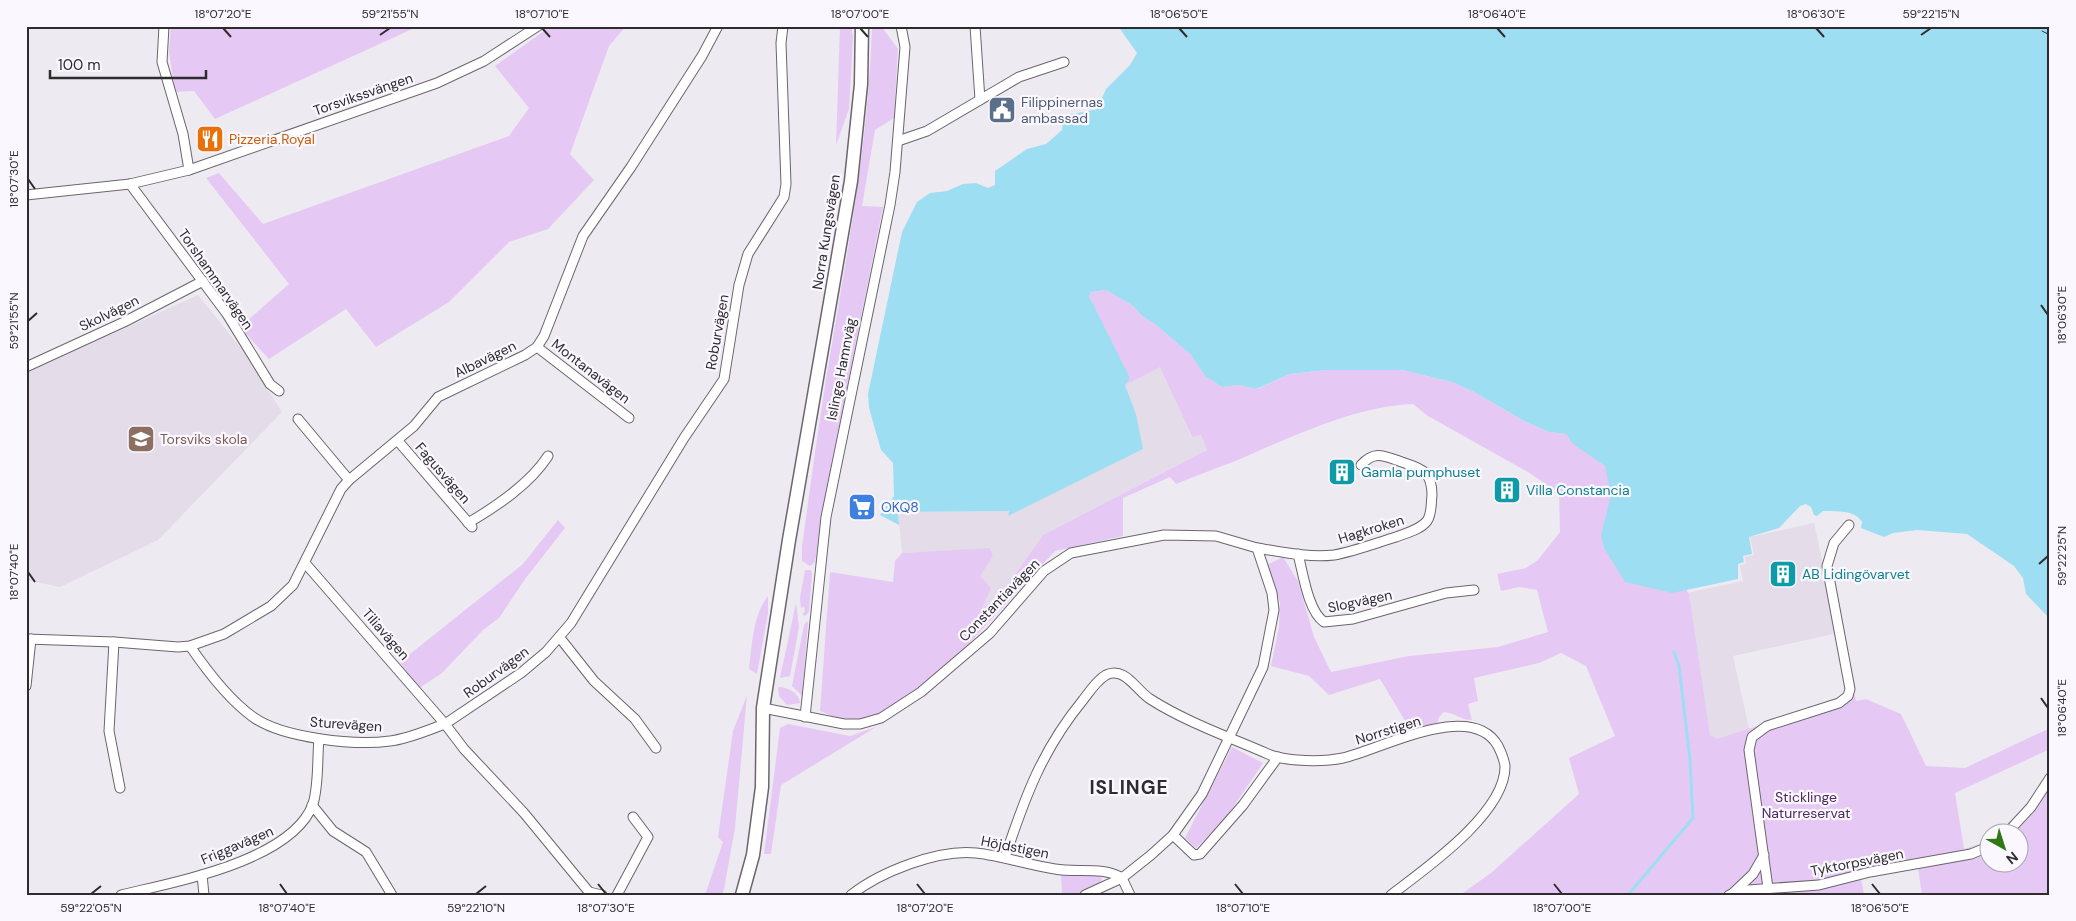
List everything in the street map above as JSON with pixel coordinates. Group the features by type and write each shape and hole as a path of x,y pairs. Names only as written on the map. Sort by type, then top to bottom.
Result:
{"main road":[{"name":"Norra Kungsvägen","path":"763,708 806,440 851,181 860,84 862,26"},
{"path":"742,895 753,855 762,787 763,708"}],"street":[{"path":"164,26 162,62 183,134 189,170"},
{"name":"Torsvikssvängen","path":"26,195 130,184 189,170 437,83 484,61 538,26"},
{"name":"Albavägen","path":"190,646 224,634 270,606 292,585 305,563 341,489 349,480 414,426 438,397 525,355 537,347 544,336 583,236 631,167 702,56 718,26"},
{"name":"Roburvägen","path":"445,724 522,673 560,638 605,570 684,438 724,379 740,285 748,254 784,196 786,184 781,43 783,26"},
{"name":"Islinge Hamnväg","path":"805,717 826,517 890,205 898,141 905,46 902,26"},
{"path":"975,26 980,100"},
{"path":"898,141 927,131 1019,77 1064,62"},
{"name":"Torshammarvägen","path":"130,184 227,314 270,384 279,391"},
{"name":"Skolvägen","path":"26,367 124,322 203,281"},
{"name":"Montanavägen","path":"537,347 629,418"},
{"path":"298,419 349,480"},
{"name":"Fagusvägen","path":"398,441 470,525 516,490 541,467 548,456"},
{"name":"Hagkroken","path":"1257,548 1298,554 1334,554 1372,545 1404,534 1427,521 1431,510 1432,492 1431,480 1428,475 1420,469 1382,455 1368,457 1361,465"},
{"path":"1768,888 1749,750 1752,737 1767,726 1839,703 1848,696 1850,689 1827,566 1834,543 1849,525"},
{"name":"Constantiavägen","path":"763,708 844,724 860,724 881,718 900,706 990,633 1044,571 1055,561 1071,553 1164,535 1216,536 1257,548"},
{"path":"1085,895 1122,878 1173,835 1202,794 1263,667 1273,620 1272,593 1257,548"},
{"name":"Slogvägen","path":"1298,554 1313,607 1318,618 1324,622 1353,619 1446,593 1474,590"},
{"name":"Tiliavägen","path":"305,563 445,724"},
{"path":"560,638 594,681 635,719 656,748"},
{"path":"26,686 29,639 114,642 178,647 190,646"},
{"path":"114,642 109,731 120,788"},
{"name":"Sturevägen","path":"190,646 206,669 252,717 268,726 318,739 392,741 445,724"},
{"name":"Norrstigen","path":"1005,857 1026,796 1044,756 1066,720 1103,676 1114,672 1123,674 1148,698 1185,719 1278,757 1297,760 1340,758 1420,733 1463,725 1474,726 1487,731 1495,741 1504,760 1503,780 1483,815 1439,858 1391,895"},
{"path":"445,724 464,748 524,813 589,893 602,895"},
{"path":"318,739 312,805 333,830 366,852 392,895"},
{"path":"1173,835 1194,855 1200,854 1243,805 1278,757"},
{"path":"2015,824 2031,807 2050,778"},
{"name":"Friggavägen","path":"121,895 202,875 277,844 290,835 312,805"},
{"path":"617,895 648,837 633,817"},
{"name":"Tyktorpsvägen","path":"1731,894 1768,888 1819,885 1870,872 1971,854 1978,851"},
{"name":"Höjdstigen","path":"851,895 875,878 914,864 958,853 1005,857 1056,869 1109,872 1122,878"},
{"path":"1731,894 1753,874 1764,855"},
{"path":"202,875 204,895"},
{"path":"1122,878 1130,895"}],"shaded area":[{"name":"Torsviks skola","path":"198,295 244,352 282,412 158,540 60,587 26,580 26,373"},
{"path":"1160,366 1191,436 1201,435 1207,450 1043,535 999,597 981,608 979,576 993,556 990,549 902,553 898,512 1010,511 1008,515 1142,449 1136,414 1125,385"},
{"path":"1814,523 1838,633 1733,656 1750,733 1711,741 1677,595 1743,581 1740,565 1746,564 1745,557 1754,555 1750,537"}],"green space":[{"path":"171,26 419,26 215,119 194,91 175,92 169,52"},
{"path":"551,26 626,26 609,46 570,154 594,180 548,229 509,242 449,302 376,347 346,309 269,359 240,327 289,284 206,178 219,173 263,224 509,136 529,108 495,66"},
{"path":"840,26 851,26 853,37 849,109 836,145"},
{"path":"872,26 881,26 898,49 894,118 875,130 862,206 883,207 833,457 815,562 810,566 802,561 802,547 821,409 859,177 867,102"},
{"name":"Sticklinge Naturreservat","path":"1106,290 1133,306 1142,316 1155,324 1191,355 1205,376 1222,387 1239,385 1257,389 1290,374 1326,370 1402,370 1452,382 1472,391 1526,422 1549,432 1566,434 1575,444 1607,468 1689,594 1710,735 1717,739 1855,695 1856,701 1866,699 1901,714 1926,766 1965,768 2050,728 2050,749 1955,793 1964,849 1978,844 1978,874 2028,874 2028,824 2008,824 2025,806 2050,772 2050,895 1922,895 1918,868 1861,878 1864,895 1460,895 1491,873 1579,794 1569,758 1615,736 1586,666 1561,653 1539,663 1474,678 1478,701 1468,704 1472,720 1444,712 1439,717 1437,724 1410,729 1380,679 1329,695 1309,676 1271,666 1279,627 1280,602 1267,565 1283,557 1298,581 1314,637 1331,672 1409,656 1498,647 1548,632 1537,590 1519,587 1501,591 1497,574 1526,568 1538,560 1560,532 1559,493 1528,472 1428,416 1413,404 1391,406 1344,417 1176,484 1170,477 1123,498 1123,536 1055,551 960,653 909,698 881,714 856,720 835,717 820,711 830,572 893,582 895,561 902,553 990,548 993,556 980,576 991,588 982,608 999,597 1043,535 1207,450 1201,435 1192,437 1160,367 1125,385 1089,295 1091,292"},
{"path":"558,520 565,528 525,579 499,618 483,630 442,673 418,689 400,662 523,564"},
{"path":"805,570 811,570 812,574 809,612 805,616 802,614 805,611 804,607 801,608 800,598"},
{"path":"768,596 768,613 757,674 749,669 752,640 759,612"},
{"path":"796,603 799,627 790,676 780,678"},
{"path":"807,621 802,696 792,686 804,625"},
{"path":"778,687 792,691 798,696 800,703 787,705 779,696"},
{"path":"747,695 735,828 724,889 722,895 705,895 723,842 718,837 733,731"},
{"path":"788,724 850,736 876,727 781,785 771,854 764,854 780,728"},
{"path":"1232,747 1263,763 1225,819 1196,848 1185,838"},
{"path":"1061,874 1102,875 1101,883 1076,895 1062,895"}],"water":[{"path":"1118,26 2050,26 2050,619 2026,594 2023,578 2014,566 1967,534 1917,530 1893,533 1884,537 1861,528 1862,522 1850,513 1823,511 1817,516 1814,515 1811,507 1806,504 1800,506 1779,528 1749,537 1752,554 1743,556 1744,562 1738,564 1738,579 1672,593 1625,582 1604,548 1601,535 1611,495 1605,466 1573,444 1566,434 1549,432 1526,422 1472,391 1452,382 1402,370 1326,370 1290,374 1256,389 1239,385 1222,387 1205,376 1191,355 1155,324 1142,316 1133,306 1106,290 1091,292 1089,296 1129,376 1129,380 1125,385 1136,414 1143,449 1008,516 1009,511 898,512 899,525 880,515 894,496 893,463 881,450 869,408 868,394 902,232 917,202 930,193 947,191 963,184 976,183 988,188 995,185 995,171 1027,149 1046,144 1062,130 1063,116 1097,109 1106,89 1130,65 1137,53"}],"waterway":[{"path":"1628,895 1693,818 1690,760 1679,666 1674,652"}],"ferry route":[{"path":"2032,26 2050,35"}],"place":[{"name":"Filippinernas ambassad","path":"1002,110"},
{"name":"Pizzeria Royal","path":"210,139"},
{"name":"Torsviks skola","path":"141,439"},
{"name":"Gamla pumphuset","path":"1342,472"},
{"name":"Villa Constancia","path":"1507,490"},
{"name":"OKQ8","path":"862,507"},
{"name":"AB Lidingövarvet","path":"1783,574"}],"district":[{"name":"ISLINGE","path":"1129,787"}]}
